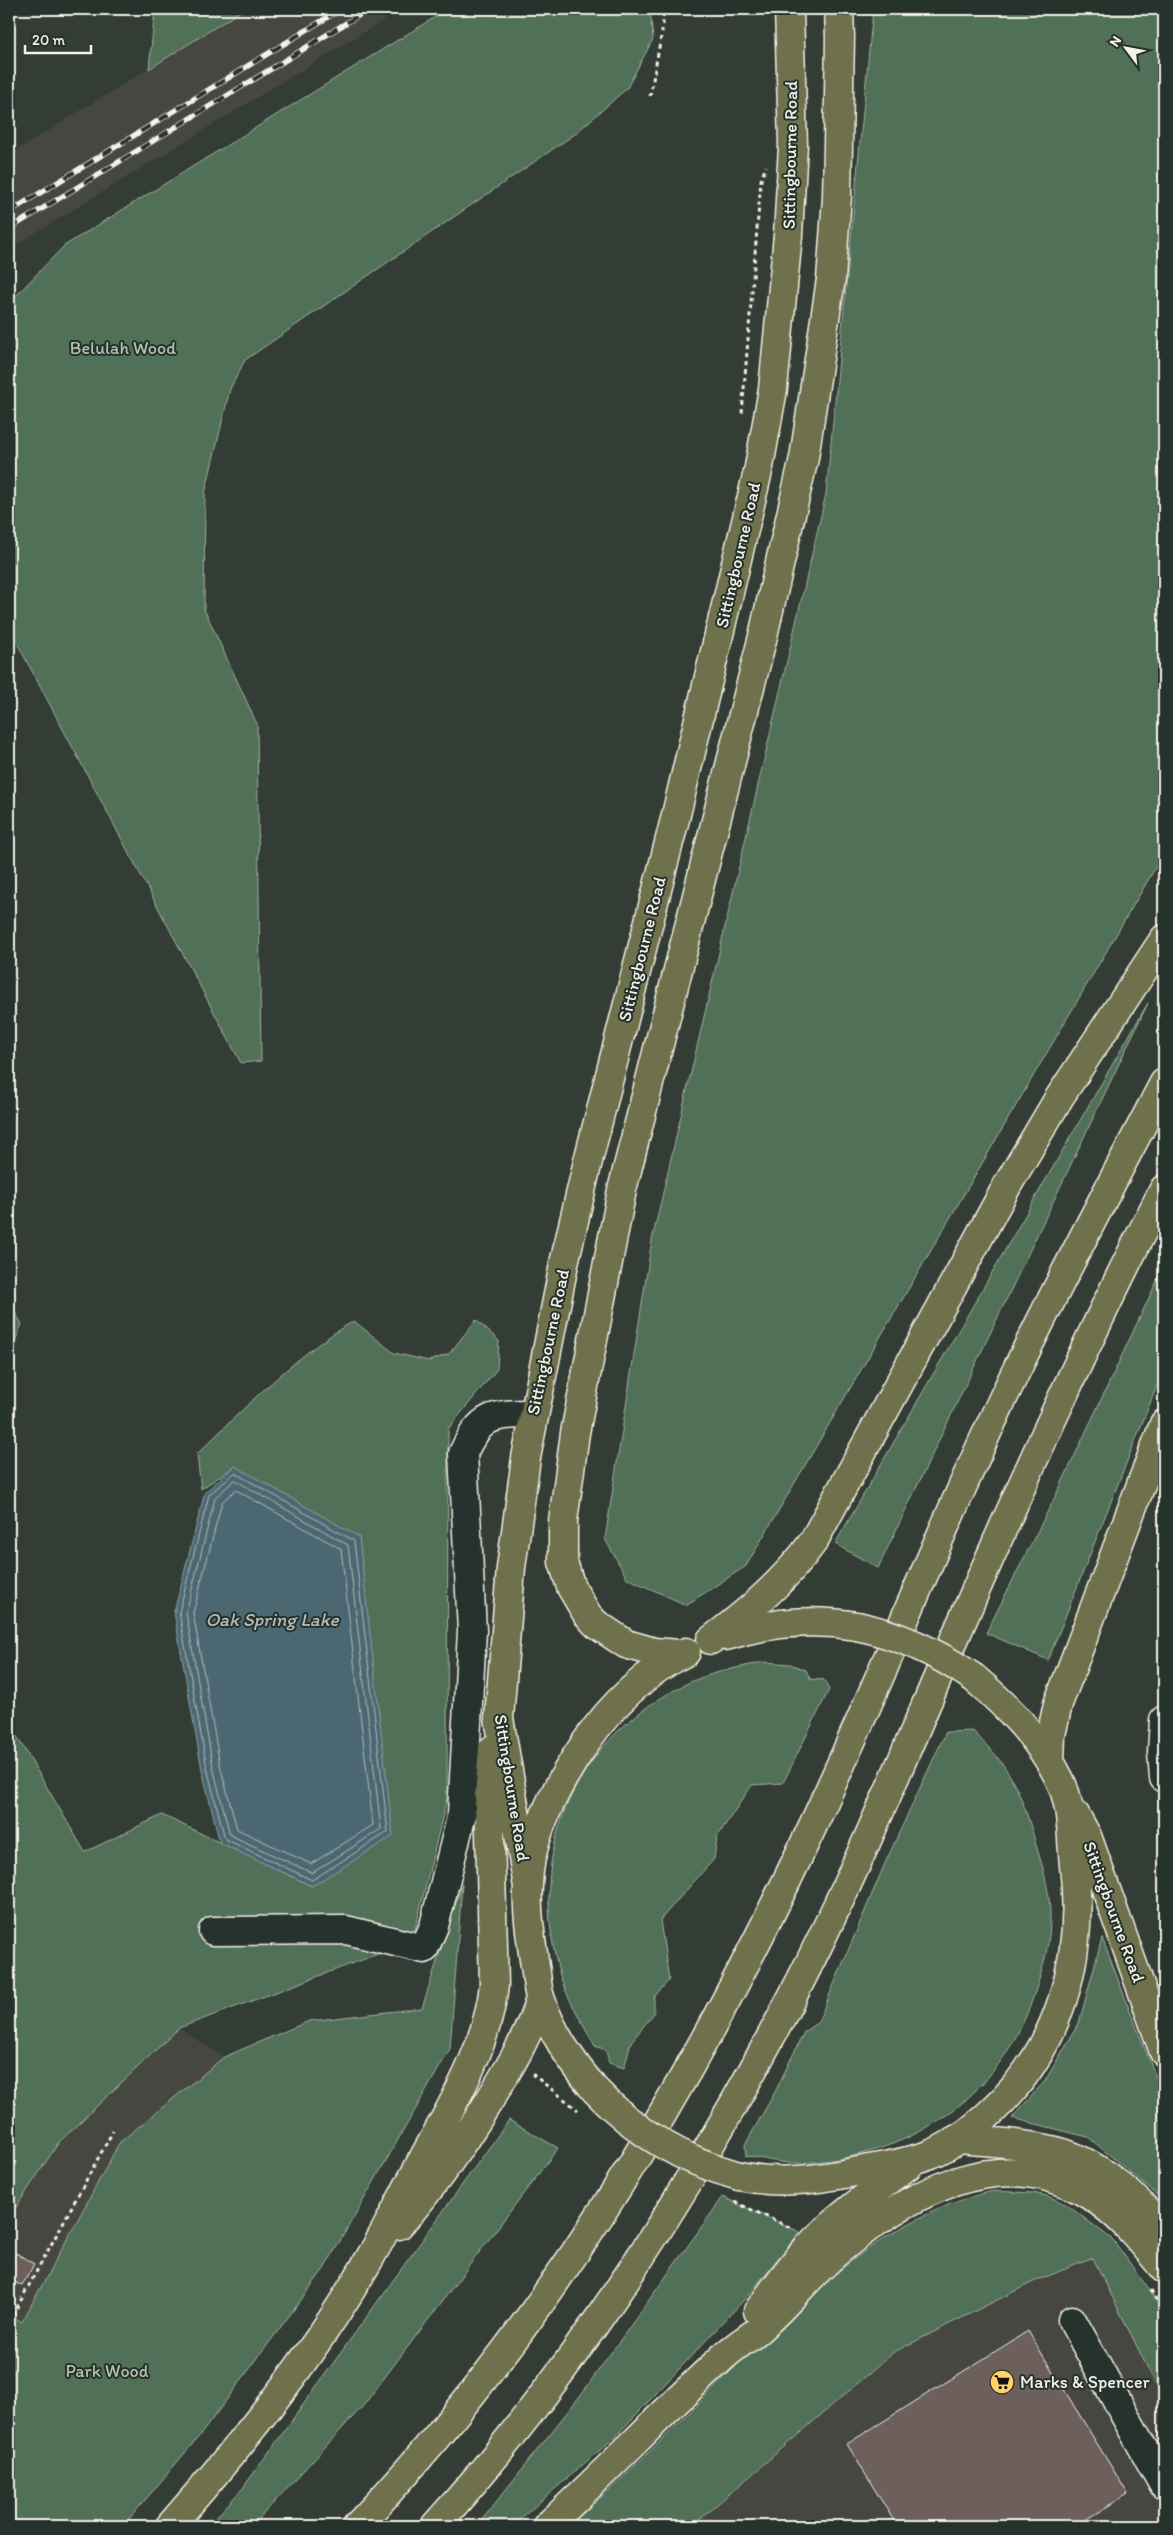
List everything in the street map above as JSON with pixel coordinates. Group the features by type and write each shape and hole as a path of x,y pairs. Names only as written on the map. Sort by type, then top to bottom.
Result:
{"highway":[{"name":"Sittingbourne Road","path":"528,1887 499,1718 511,1568 533,1414 587,1166 675,819 759,467 773,389 788,235 793,144 789,9"},
{"path":"680,1654 654,1652 626,1644 596,1624 587,1614 571,1587 563,1562 563,1521 575,1433 622,1190 763,636 804,458 831,279 839,102 839,9"},
{"path":"711,1640 769,1593 814,1542 1013,1175 1059,1098 1164,939"},
{"path":"358,2526 408,2473 469,2400 584,2242 630,2170 707,2037 801,1852 1018,1366 1164,1083"},
{"path":"435,2526 491,2461 625,2280 661,2225 745,2085 793,1995 838,1899 900,1764 1042,1439 1164,1189"},
{"path":"1050,1762 1050,1735 1058,1704 1164,1424"},
{"path":"918,2158 838,2176 735,2188 657,2142 622,2116 589,2102 566,2050 540,1999 532,1945 528,1887 532,1852 540,1826 572,1762 613,1709 655,1672 680,1654 711,1640 774,1624 808,1622 858,1626 894,1635 917,1644 951,1662 974,1678 1022,1722 1050,1762"},
{"path":"170,2526 276,2395 340,2305 371,2256 470,2068 487,2026 492,2006 495,1949 490,1851 490,1760 499,1718"},
{"name":"Sittingbourne Road","path":"1050,1762 1087,1836 1164,2052"},
{"path":"724,2356 792,2266 816,2239 843,2215 918,2158 957,2139 976,2126 1005,2099 1030,2069 1043,2048 1061,2006 1074,1957 1077,1909 1069,1803"},
{"path":"371,2256 418,2204 458,2151 514,2060 533,2022 540,1999"},
{"path":"957,2139 1058,2151 1102,2171 1150,2211 1164,2232"},
{"path":"547,2526 609,2470 724,2356 757,2331 834,2255 878,2220 921,2195 964,2178 988,2173 1034,2173 1075,2187 1090,2196 1132,2230 1158,2279"}],"lane":[{"path":"213,1931 346,1930 424,1949 434,1926 462,1814 472,1631 463,1453 474,1429 495,1416 533,1414"},
{"path":"1164,1720 1162,1752 1164,1778"},
{"path":"1072,2320 1164,2486"}],"path":[{"path":"650,96 663,26 663,9"},
{"path":"528,2072 589,2102"},
{"path":"9,2322 113,2130"},
{"path":"735,2188 800,2232"},
{"path":"1158,2279 1164,2313"}],"shaded area":[{"path":"244,9 402,9 9,249 9,155"},
{"path":"179,2028 224,2057 120,2142 22,2322 9,2314 9,2218 59,2142"},
{"path":"1094,2258 1164,2401 1164,2526 693,2526 894,2352 1033,2282"}],"green space":[{"path":"155,9 244,9 149,69"},
{"name":"Belulah Wood","path":"448,9 650,9 653,39 627,88 575,134 245,360 230,389 205,493 204,609 257,724 261,1061 241,1063 9,628 9,303 64,246"},
{"path":"873,9 1164,9 1164,853 746,1566 686,1605 627,1578 605,1539 652,1240 826,494"},
{"path":"1148,1003 878,1568 835,1544"},
{"path":"1164,1266 1164,1368 1048,1660 986,1633 1059,1489"},
{"path":"9,1303 22,1324 9,1357"},
{"path":"476,1320 499,1341 497,1369 448,1429 447,1798 414,1934 386,1951 179,2028 59,2142 9,2218 9,1723 85,1852 162,1815 312,1886 235,1466 201,1489 197,1454 292,1365 333,1334 354,1321 394,1353 429,1361 449,1354"},
{"path":"765,1662 790,1664 806,1670 810,1679 824,1680 829,1690 783,1783 752,1785 717,1837 714,1859 660,1920 669,1980 654,1997 654,2013 631,2042 624,2068 609,2063 606,2050 595,2046 565,1988 558,1968 550,1923 549,1880 556,1839 569,1800 589,1765 616,1734 649,1706 697,1679 726,1670"},
{"path":"973,1731 1001,1762 1018,1791 1030,1823 1048,1891 1050,1928 1046,1956 1035,1992 1019,2030 999,2064 974,2092 945,2116 913,2135 877,2149 839,2159 792,2163 746,2156 745,2145 775,2092 804,2032 818,2022 886,1861 946,1732"},
{"name":"Park Wood","path":"462,1884 450,2049 324,2269 201,2434 123,2526 9,2526 9,2314 22,2322 120,2142 224,2057 309,2021 422,2008"},
{"path":"1102,1938 1164,2098 1164,2201 1088,2137 1012,2118 1045,2081 1079,2023"},
{"path":"509,2120 558,2148 363,2406 252,2526 208,2526 243,2488"},
{"path":"993,2191 1034,2193 1050,2197 1067,2205 1113,2240 1160,2305 1164,2315 1164,2401 1093,2258 1033,2282 894,2352 692,2526 569,2526 650,2452 757,2345 848,2263 881,2240 916,2220 953,2203"},
{"path":"723,2197 800,2232 744,2300 615,2437 512,2526 477,2526 580,2396"}],"water":[{"name":"Oak Spring Lake","path":"235,1466 359,1537 393,1836 312,1886 220,1843 202,1770 174,1612 205,1492"}],"building":[{"path":"16,2253 34,2264 22,2286 9,2279 9,2265"},
{"name":"Marks & Spencer","path":"1028,2331 1128,2494 1075,2526 897,2526 847,2444"}],"railway":[{"path":"9,212 341,9"},
{"path":"9,229 369,9"}],"place":[{"name":"Marks & Spencer","path":"1002,2382"}]}
